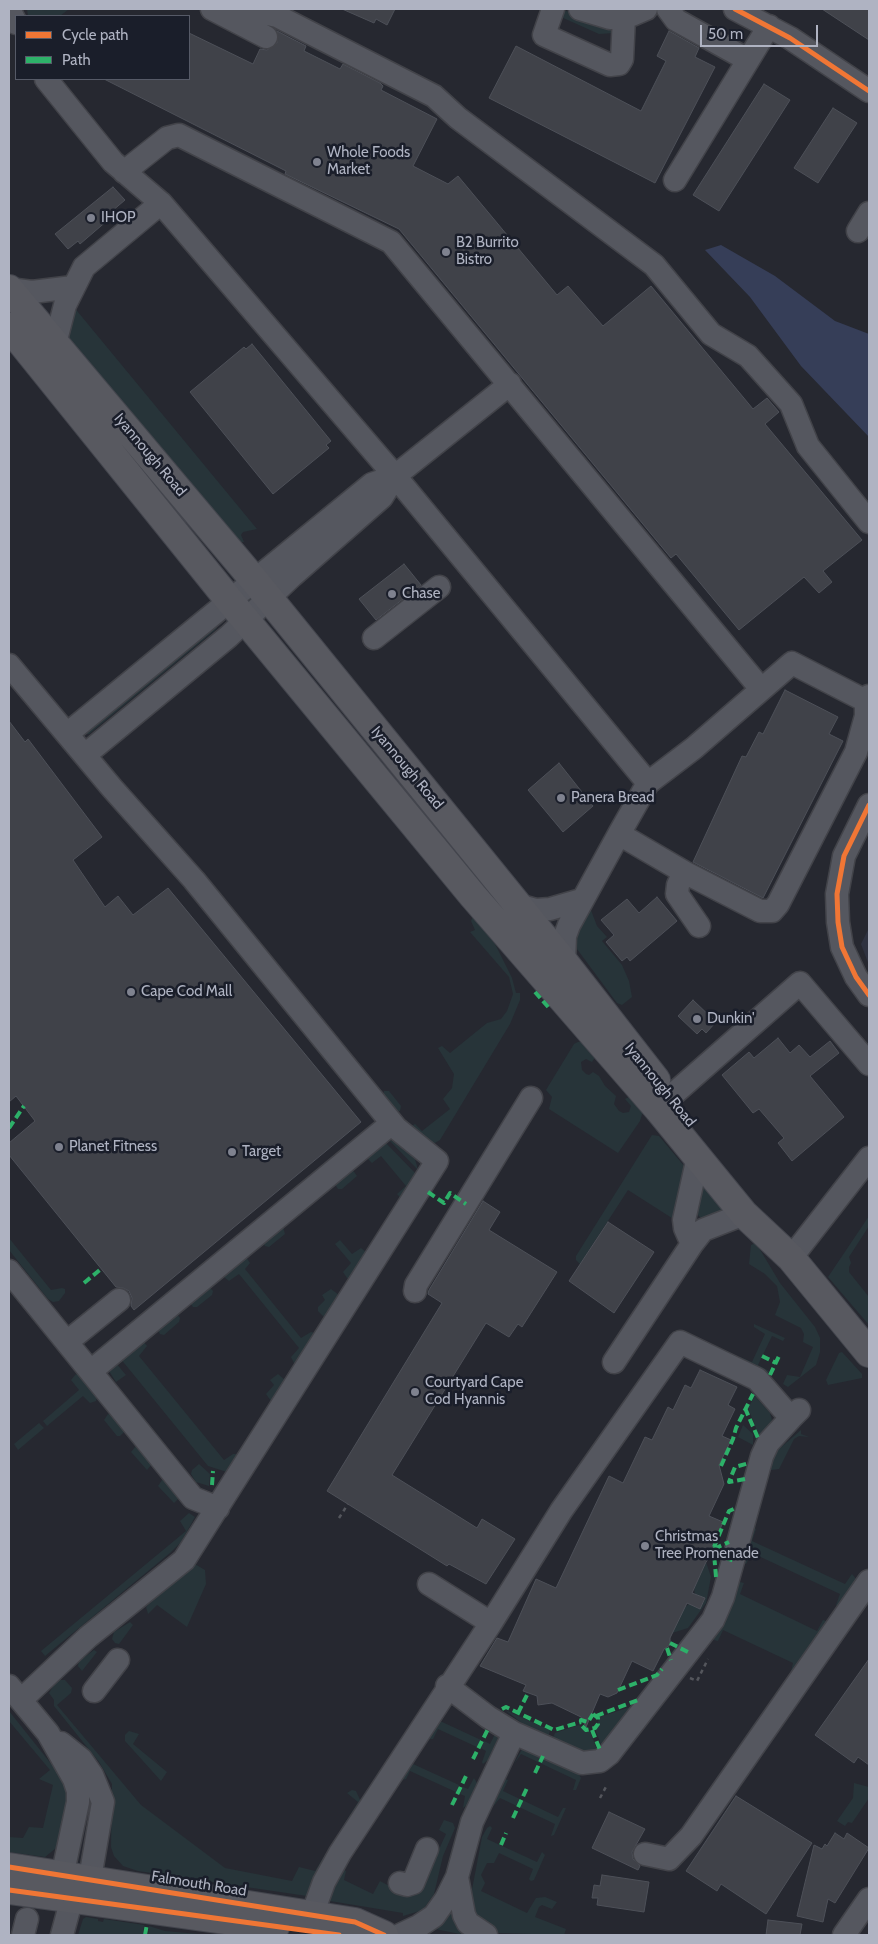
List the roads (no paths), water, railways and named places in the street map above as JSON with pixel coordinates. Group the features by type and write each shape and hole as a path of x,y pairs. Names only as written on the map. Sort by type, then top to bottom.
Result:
{"main road":[{"name":"Iyannough Road","path":"9,289 262,589 518,905 757,1205 791,1258"},
{"name":"Iyannough Road","path":"9,327 237,610 473,896 698,1157 744,1214 791,1258 859,1330 869,1353"},
{"name":"Falmouth Road","path":"9,1867 75,1888 238,1929 339,1935"},
{"name":"Falmouth Road","path":"9,1890 75,1888 312,1915 355,1922 385,1935"},
{"name":"Falmouth Road","path":"379,1935 385,1935"}],"street":[{"path":"9,9 15,21"},
{"path":"212,9 266,37"},
{"path":"246,9 277,16 434,96 458,118 654,265 711,334 748,356 792,404 808,446 869,522"},
{"path":"553,9 544,35 610,65 619,64 622,59 624,17"},
{"path":"580,9 606,18 624,17 646,9"},
{"path":"668,9 676,20 748,60"},
{"path":"735,9 769,26 869,92"},
{"path":"675,180 769,26"},
{"path":"47,80 113,162 161,203 396,476 648,783"},
{"path":"124,172 167,138 180,135 388,240 397,247 761,689"},
{"path":"55,344 61,318 73,287 78,283 84,267 161,203"},
{"path":"9,289 32,292 73,287"},
{"path":"67,734 237,610 382,497 396,476 510,384"},
{"path":"374,638 439,587"},
{"path":"85,755 223,641 237,610"},
{"path":"564,962 565,936 581,900 648,783 694,748 792,663 868,698 866,716 856,752 776,908 768,912 760,911 684,872 619,834"},
{"path":"9,665 194,880 392,1123 437,1161 218,1508 179,1566 15,1693 48,1733 81,1759 102,1794 103,1810 75,1888 62,1935"},
{"path":"869,805 844,856 837,894 838,922 842,948 856,977 869,995"},
{"path":"684,872 678,885 678,894 699,926"},
{"path":"518,905 536,910 550,909 581,900"},
{"path":"670,1098 800,983 869,1064"},
{"path":"415,1291 416,1285 531,1098"},
{"path":"91,1371 392,1123"},
{"path":"692,1244 685,1228 684,1220 698,1157"},
{"path":"791,1258 869,1158"},
{"path":"614,1362 703,1230 744,1214"},
{"path":"9,1271 193,1498 218,1508"},
{"path":"67,1342 119,1300"},
{"path":"312,1915 330,1869 417,1741 447,1686 561,1511 680,1342 757,1379 795,1414 768,1444 762,1456 717,1613 609,1754 600,1761 582,1763 514,1733 488,1717 447,1686"},
{"path":"645,1854 669,1859 690,1836 869,1581"},
{"path":"429,1584 490,1622"},
{"path":"94,1691 118,1660"},
{"path":"400,1935 434,1916 446,1899 457,1877 472,1822 514,1733"},
{"path":"400,1883 407,1885 413,1883 427,1849"},
{"path":"457,1877 464,1914 468,1923 486,1935"},
{"path":"844,1935 865,1914"}],"water":[{"path":"721,245 775,276 835,321 869,334 869,437 801,366 750,297 705,250"}],"place":[{"name":"Whole Foods Market","path":"317,162"},
{"name":"IHOP","path":"91,218"},
{"name":"B2 Burrito Bistro","path":"446,252"},
{"name":"Chase","path":"392,594"},
{"name":"Panera Bread","path":"561,798"},
{"name":"Cape Cod Mall","path":"131,992"},
{"name":"Dunkin'","path":"697,1019"},
{"name":"Planet Fitness","path":"59,1147"},
{"name":"Target","path":"232,1152"},
{"name":"Courtyard Cape Cod Hyannis","path":"415,1392"},
{"name":"Christmas Tree Promenade","path":"645,1546"}]}
